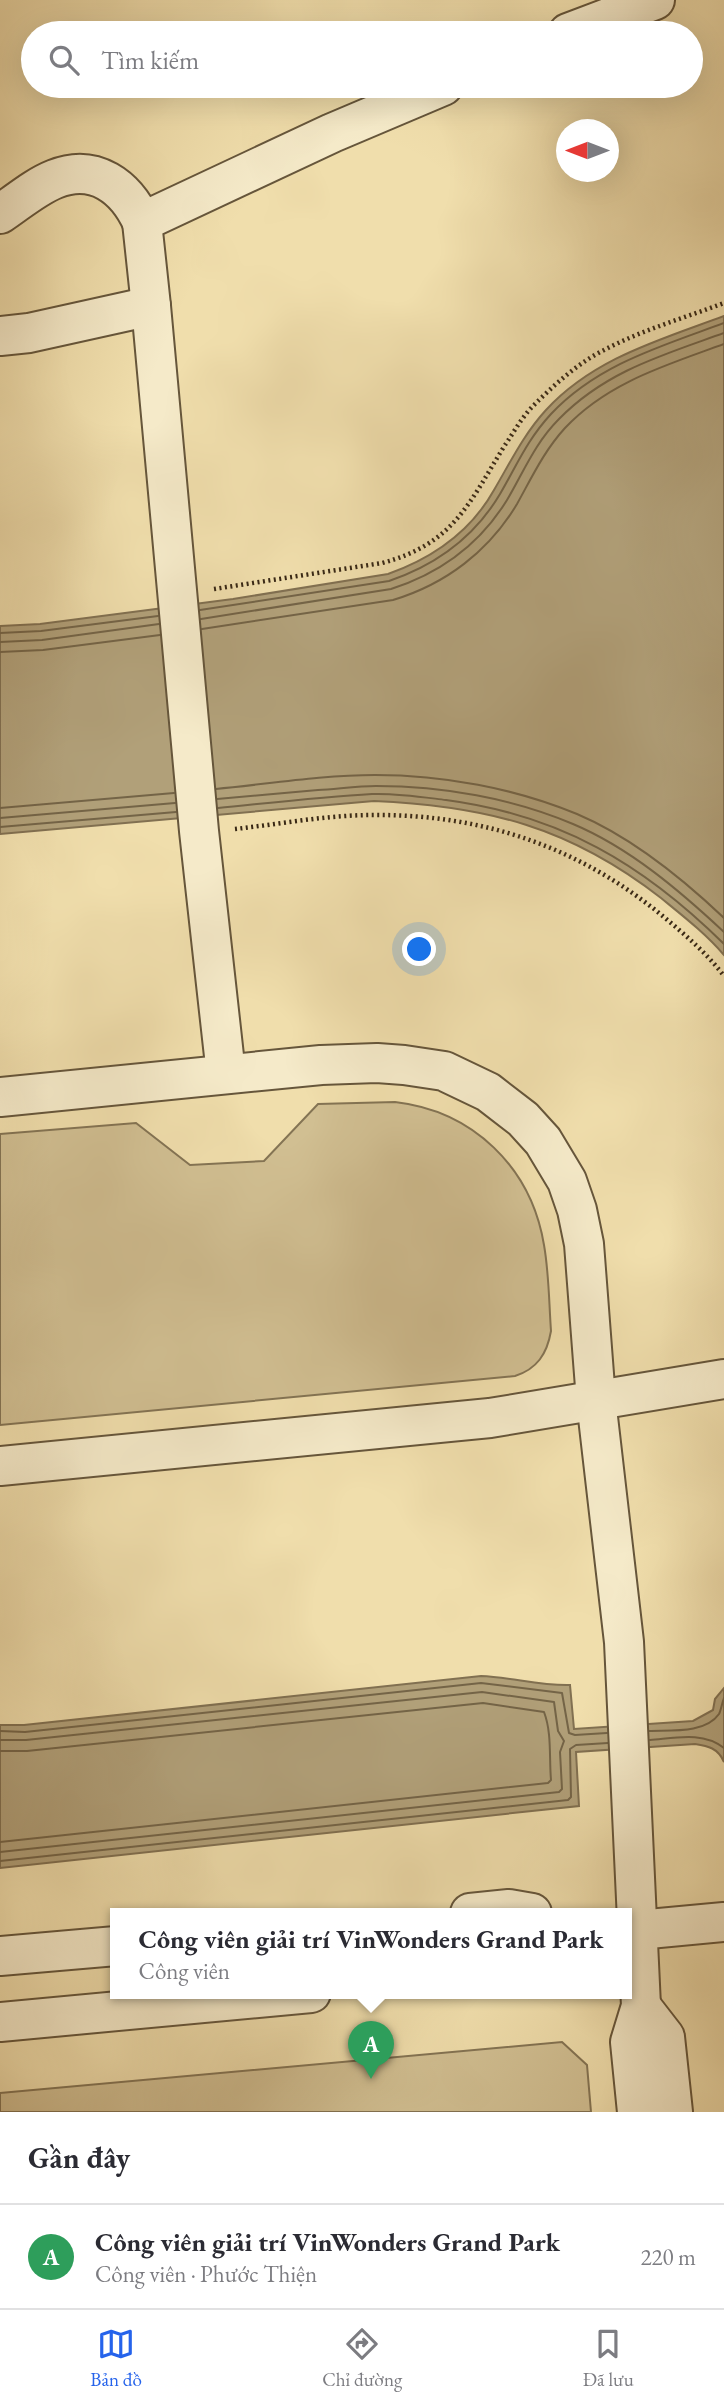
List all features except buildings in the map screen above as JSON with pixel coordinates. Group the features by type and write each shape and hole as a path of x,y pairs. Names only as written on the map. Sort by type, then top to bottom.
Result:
{"street":[{"path":"600,21 655,0"},
{"path":"142,222 332,133 415,98"},
{"path":"0,214 42,185 74,174 91,175 122,191 142,222 151,306 193,592 214,830 226,1074"},
{"path":"0,336 14,336 151,306"},
{"path":"0,1097 363,1063 417,1066 444,1071 488,1092 535,1130 552,1153 567,1181 584,1244 596,1400 624,1642 630,1908"},
{"path":"0,1466 491,1418 724,1379"},
{"path":"632,1931 724,1922"},
{"path":"632,1945 641,2007 630,2042 637,2112"},
{"path":"0,1956 110,1947"},
{"path":"0,2022 247,1999"},
{"path":"641,2007 665,2037 673,2112"}],"path":[{"path":"193,592 406,557 445,533 480,490 494,463 530,409 571,373 602,351 627,339 724,303"},
{"path":"214,830 372,815 440,819 503,831 543,844 611,877 652,906 686,935 724,976"}],"shaded area":[{"path":"395,1102 449,1117 473,1131 494,1148 512,1168 526,1191 537,1217 544,1245 551,1331 547,1347 535,1365 515,1376 0,1425 0,1134 136,1123 190,1165 264,1161 318,1104"},
{"path":"562,2042 587,2065 591,2112 0,2112 0,2093"}],"water":[{"path":"724,316 724,955 702,932 661,898 594,854 560,837 526,825 454,808 374,801 0,834 0,626 40,624 233,599 388,574 404,568 435,552 474,519 531,429 565,392 585,377 629,352"},
{"path":"481,1676 570,1685 574,1729 693,1721 713,1710 715,1699 724,1688 724,1762 712,1748 695,1744 576,1752 579,1806 0,1868 0,1725 24,1725"}],"place":[{"name":"Công viên giải trí VinWonders Grand Park","path":"371,2079"}]}
